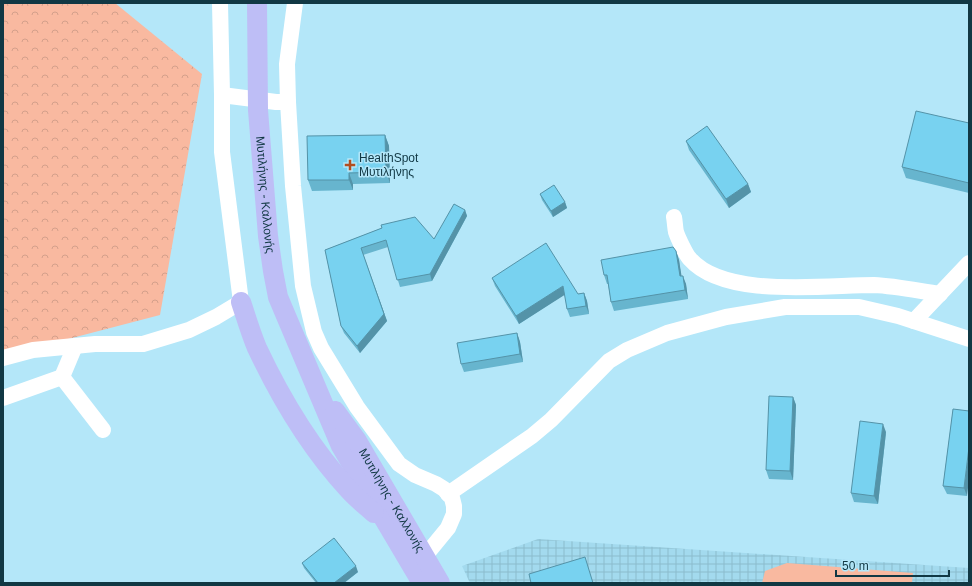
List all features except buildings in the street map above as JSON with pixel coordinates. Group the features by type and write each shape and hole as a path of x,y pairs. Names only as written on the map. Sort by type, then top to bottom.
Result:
{"main road":[{"name":"Μυτιλήνης - Καλλονής","path":"257,3 258,110 268,236 273,271 280,303 341,446 387,524 440,583"},
{"path":"241,302 257,347 281,394 308,437 330,469 350,491 387,524"},
{"name":"Μυτιλήνης - Καλλονής","path":"313,380 357,441 414,554 422,583"}],"street":[{"path":"3,358 33,350 95,344 143,344 189,330 216,317 241,302 222,152 228,96 220,3"},
{"path":"295,3 282,102 293,186 303,286 314,332 321,348 345,390 393,457 407,470 444,489 452,498 454,514 452,521 444,534 414,554"},
{"path":"228,96 282,102"},
{"path":"674,217 676,233 690,259 702,269 730,281 761,286 789,287 875,285 940,294"},
{"path":"914,321 969,263"},
{"path":"448,494 532,436 552,420 609,361 627,350 667,333 726,317 785,307 858,307 914,321 969,339"},
{"path":"3,398 62,377 75,346"},
{"path":"62,377 103,430"}],"shaded area":[{"path":"538,539 969,568 969,583 470,583 462,566"}],"green space":[{"path":"3,3 115,3 202,74 160,315 3,356"},
{"path":"787,563 913,573 912,583 762,583 765,571"}],"place":[{"name":"HealthSpot Μυτιλήνης","path":"350,165"}]}
